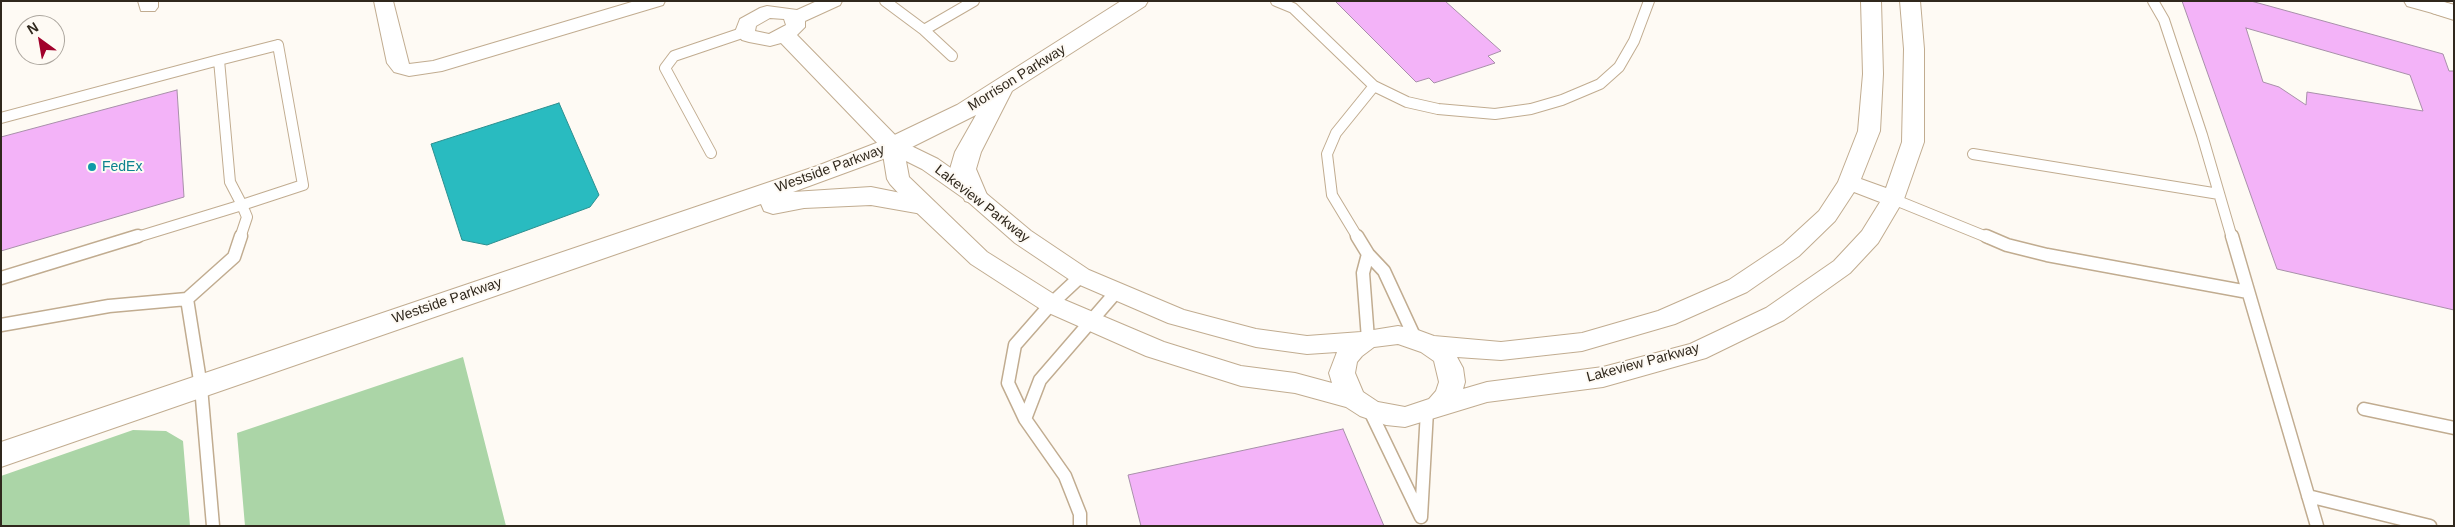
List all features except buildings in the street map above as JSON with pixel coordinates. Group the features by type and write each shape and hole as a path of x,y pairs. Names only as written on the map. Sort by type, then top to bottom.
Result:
{"main road":[{"name":"Morrison Parkway","path":"893,146 966,110 1137,1"},
{"path":"2414,1 2449,11"},
{"path":"974,195 963,169 968,152 1002,88"},
{"name":"Westside Parkway","path":"1,455 826,172 893,146"},
{"path":"664,227 804,198 871,196 922,206"}],"street":[{"path":"383,1 397,63 401,68 409,70 435,66 656,1"},
{"path":"833,1 790,26 761,40 754,39 745,32 747,23 762,7 784,12 790,26 893,146 898,179 922,206 979,258 1051,304 1154,348 1241,376 1295,383 1362,404 1386,415 1405,417 1432,409 1448,395 1452,382 1450,368 1443,355 1423,342"},
{"path":"1362,404 1346,386 1342,373 1344,360 1353,349 1366,340 1398,335 1423,342 1501,351 1582,342 1666,318 1738,286 1791,250 1826,216 1848,182 1869,131 1873,74 1871,1"},
{"name":"Lakeview Parkway","path":"1432,409 1487,392 1603,377 1696,351 1775,314 1842,267 1870,237 1893,199 1913,142 1914,49 1910,1"},
{"name":"Lakeview Parkway","path":"893,146 930,164 974,195 1023,237 1081,276 1177,317 1256,338 1307,345 1366,340"},
{"path":"1848,182 1893,199"}],"lane":[{"path":"885,1 924,30 952,56"},
{"path":"924,30 974,1"},
{"path":"1276,1 1293,8 1374,86 1406,102 1438,109 1495,114 1532,109 1562,100 1600,84 1619,67 1634,40 1649,1"},
{"path":"2153,1 2164,20 2219,194 2318,526"},
{"path":"711,153 665,68 674,56 745,32"},
{"path":"1,118 278,45 303,185 1,278"},
{"path":"1,325 109,306 188,299 234,257 247,217 230,182 219,60"},
{"path":"1374,86 1336,133 1327,154 1332,196 1368,254 1384,271 1423,342"},
{"path":"1973,154 2219,194"},
{"path":"1893,199 2007,245 2047,255 2248,292"},
{"path":"1366,340 1362,273 1368,254"},
{"path":"1080,526 1080,514 1065,476 1025,419 1008,383 1008,369 1015,345 1051,304 1081,276"},
{"path":"1025,419 1040,380 1117,291"},
{"path":"188,299 201,387 213,526"},
{"path":"1362,404 1424,521"},
{"path":"1424,521 1432,409"},
{"path":"2364,409 2454,428"},
{"path":"2308,496 2430,526"}],"green space":[{"path":"463,357 506,526 245,526 237,433"},
{"path":"133,430 166,431 183,441 190,526 1,526 1,476"}],"water":[{"path":"559,103 599,195 590,207 487,245 462,240 431,144"}],"place":[{"name":"FedEx","path":"92,167"}]}
